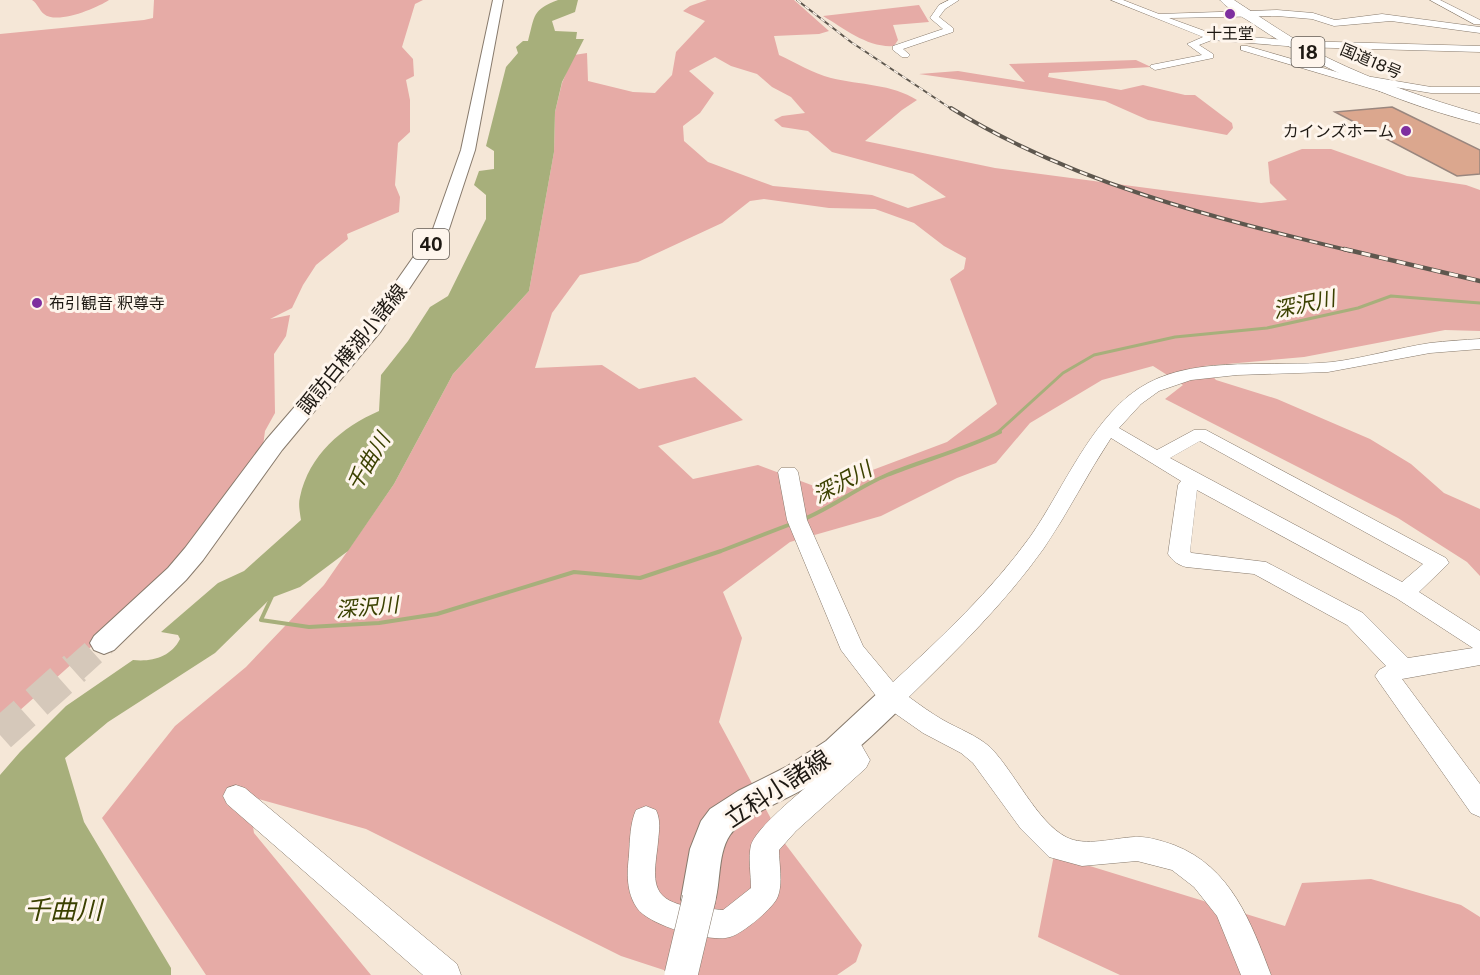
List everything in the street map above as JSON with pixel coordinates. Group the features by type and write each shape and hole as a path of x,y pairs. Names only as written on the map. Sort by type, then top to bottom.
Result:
{"highway":[{"name":"国道18号","path":"1226,0 1294,44 1365,80 1480,119"}],"main road":[{"name":"諏訪白樺湖小諸線","path":"104,643 177,574 194,554 274,445 374,327 441,229 468,150 498,0"},
{"name":"立科小諸線","path":"681,975 699,899 707,849 713,831 722,819 750,801 797,777 846,741 892,698"}],"street":[{"path":"905,55 896,48 950,30 934,18 942,6 955,0"},
{"path":"1115,0 1212,38 1396,92"},
{"path":"1434,0 1465,18 1480,23"},
{"path":"1206,7 1215,13"},
{"path":"1346,12 1480,30"},
{"path":"1155,15 1246,13 1313,16 1334,23 1394,18"},
{"path":"1155,67 1210,56 1192,44 1212,38 1294,44 1480,49"},
{"path":"1348,79 1431,90 1480,90"},
{"path":"892,698 944,649 1000,589 1038,541 1101,438 1140,396 1169,380 1205,372 1357,364 1432,348 1480,344"},
{"path":"1110,430 1194,480 1404,592 1480,642"},
{"path":"1158,457 1200,434 1438,563 1404,592"},
{"path":"788,472 797,520 853,650 892,698 932,726 970,746 982,756 1038,829 1059,848 1082,854 1137,849 1161,853 1182,861 1204,878 1227,906 1256,975"},
{"path":"1194,480 1188,485 1179,554 1186,560 1258,567 1355,619 1403,668"},
{"path":"1480,656 1403,668 1387,676 1480,805"},
{"path":"646,818 643,890 654,908 673,917 728,924 765,894 765,846 786,823 857,760 846,741"},
{"path":"236,796 447,975"}],"shaded area":[{"path":"32,0 109,0 87,11 58,18 44,14"},
{"path":"154,0 423,0 415,4 402,47 413,59 414,76 406,80 410,100 410,132 398,143 395,185 400,197 399,212 347,234 348,239 316,265 292,308 270,319 290,315 286,336 274,354 275,413 265,431 263,446 189,553 111,629 0,728 0,34 144,20 153,18"},
{"path":"707,0 794,0 829,31 819,34 774,36 779,55 824,76 886,88 917,100 865,141 995,168 1261,203 1287,200 1270,183 1268,162 1302,149 1331,149 1407,176 1466,185 1480,190 1480,331 1445,330 1304,357 1204,366 1216,380 1277,399 1370,439 1411,464 1444,493 1480,509 1480,576 1467,562 1398,518 1165,399 1183,385 1153,366 1102,380 1030,423 996,463 957,478 881,516 790,542 723,592 742,638 719,722 783,841 862,945 856,962 837,975 679,975 621,956 366,829 248,796 254,833 371,975 206,975 102,818 175,726 246,667 324,585 394,484 453,374 529,291 554,152 555,112 562,83 574,55 587,53 588,81 633,92 655,93 672,75 676,52 705,21 683,11","holes":["715,57 731,66 757,74 772,87 791,97 805,113 782,116 774,120 782,127 808,131 832,152 913,174 946,197 908,208 872,195 773,186 708,162 684,141 683,126 700,113 714,93 689,71","764,199 829,208 875,209 914,223 944,246 966,258 964,269 950,279 997,404 947,442 822,489 758,465 693,479 658,446 743,420 695,377 639,389 602,365 535,368 552,313 580,275 638,262 722,223 750,201"]},
{"path":"919,5 929,22 893,25 898,40 894,46 866,41 823,16"},
{"path":"1136,60 1151,67 1049,73 1048,77 1121,90 1143,85 1185,95 1195,95 1232,123 1233,128 1227,135 1148,120 1105,101 919,74 958,71 1025,82 1009,64"},
{"path":"1054,855 1285,926 1302,883 1371,879 1461,905 1480,917 1480,975 1120,975 1038,937"}],"water":[{"name":"千曲川","path":"558,0 578,0 575,12 552,21 555,31 577,32 576,39 584,39 562,82 555,112 554,152 529,291 453,374 394,484 348,551 300,587 271,598 215,653 108,722 65,758 84,822 171,968 171,975 0,975 0,775 66,706 133,660 154,659 172,650 180,639 178,635 161,632 218,583 244,571 301,520 299,500 311,468 329,444 340,434 379,411 381,375 408,341 430,307 448,296 486,219 486,195 474,185 479,171 494,169 494,151 486,146 506,67 518,53 516,47 523,41 528,41 536,14 543,7"}],"building":[{"name":"カインズホーム","path":"1392,107 1480,150 1480,174 1457,176 1335,112"}],"waterway":[{"name":"深沢川","path":"997,433 1063,373 1094,355 1175,337 1267,328 1358,308 1391,296 1480,303"},
{"name":"深沢川","path":"804,519 887,475 1000,432"},
{"name":"深沢川","path":"273,594 261,620 309,627 379,623 437,614 574,572 640,578 721,551 791,524"}],"tunnel":[{"path":"74,670 104,643"},
{"path":"0,735 75,668"}],"railway":[{"path":"797,0 851,42 953,110"},
{"path":"951,108 997,134 1095,178 1196,211 1351,251"},
{"path":"1344,249 1480,281"}],"place":[{"name":"十王堂","path":"1230,14"},
{"name":"カインズホーム","path":"1406,131"},
{"name":"布引観音 釈尊寺","path":"37,303"}]}
